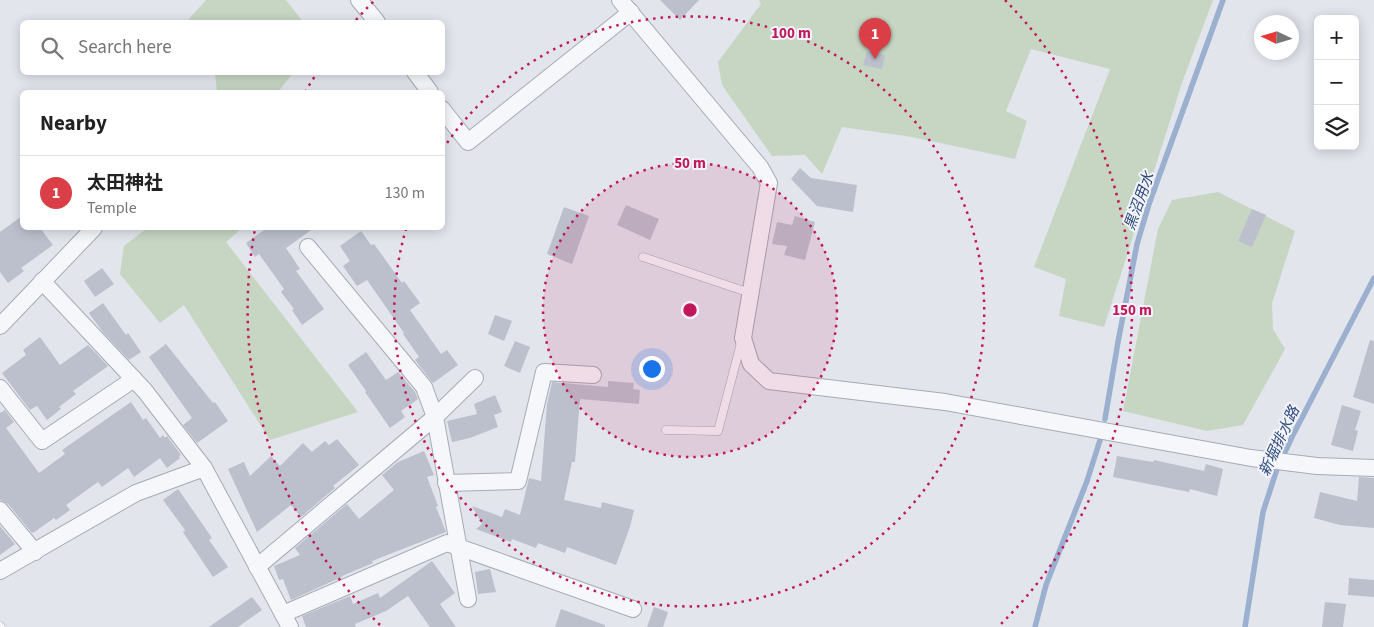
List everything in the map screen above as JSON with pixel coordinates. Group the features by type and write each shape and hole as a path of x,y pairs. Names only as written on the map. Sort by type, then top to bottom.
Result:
{"street":[{"path":"360,0 375,20"},
{"path":"445,113 468,142 625,6 760,167 769,183 742,338 750,364 769,381 945,402 1251,458 1317,466 1374,468"},
{"path":"417,75 428,90"},
{"path":"0,326 92,230"},
{"path":"308,246 424,387 435,418 468,599"},
{"path":"42,281 145,391 204,468 286,621 447,543 633,609"},
{"path":"446,483 518,481 544,372 592,375"},
{"path":"257,567 435,418 475,378"},
{"path":"0,388 42,441 134,379"},
{"path":"0,571 136,493 204,468"},
{"path":"0,510 35,552"}],"lane":[{"path":"643,257 750,293"},
{"path":"666,430 718,431 742,338"}],"green space":[{"path":"206,0 286,0 301,20 188,20"},
{"path":"759,0 1213,0 1183,80 1104,327 1059,316 1066,279 1034,267 1110,69 1031,49 1006,111 1027,121 1015,159 912,137 842,127 822,174 805,155 772,156 722,85 718,62 761,4"},
{"path":"215,75 291,75 280,90 217,90"},
{"path":"1218,192 1295,231 1272,303 1273,329 1285,349 1243,425 1207,431 1123,411 1158,229 1172,200"},
{"path":"144,230 240,230 226,242 358,412 270,440 184,305 160,323 120,274 124,246"}],"building":[{"path":"660,0 699,0 680,20"},
{"path":"867,51 885,55 882,69 863,65"},
{"path":"800,168 811,178 857,185 853,212 817,206 791,179"},
{"path":"626,205 659,219 650,240 617,225"},
{"path":"564,207 589,216 572,264 547,254"},
{"path":"1252,209 1266,215 1252,247 1238,241"},
{"path":"795,216 815,222 805,260 784,255 787,246 772,244 777,222 792,225"},
{"path":"20,217 20,230 42,230 53,245 21,268 24,271 8,283 0,272 0,232"},
{"path":"264,230 311,230 286,248 300,269 296,271 324,309 302,325 292,310 294,309 281,292 284,289 259,254 255,257 246,243"},
{"path":"361,231 371,245 374,244 402,283 404,281 420,303 410,310 441,354 447,350 458,365 433,383 415,360 419,357 367,280 357,286 343,266 350,261 340,246"},
{"path":"102,268 114,284 95,297 84,281"},
{"path":"103,303 141,352 129,360 102,331 89,313"},
{"path":"495,315 512,321 504,341 488,334"},
{"path":"40,337 60,365 88,345 108,366 73,391 76,394 59,407 61,409 47,420 37,406 30,410 2,373 26,355 23,350"},
{"path":"1370,340 1374,341 1374,404 1353,397"},
{"path":"515,341 530,347 520,373 504,366"},
{"path":"166,344 213,403 215,402 228,421 197,443 183,425 192,418 149,357"},
{"path":"366,352 386,380 398,372 415,392 418,399 401,411 405,417 390,428 348,365"},
{"path":"608,381 634,383 633,389 640,390 639,404 580,399 575,462 572,462 564,500 601,508 602,502 634,510 616,565 567,547 565,553 538,543 536,548 512,539 511,542 476,529 482,524 472,506 502,517 505,509 520,515 529,478 541,481 547,404 552,382 608,387"},
{"path":"495,395 502,412 494,415 498,427 470,438 452,442 447,421 477,414 474,404"},
{"path":"131,402 143,420 146,418 160,438 163,435 165,438 167,436 181,455 179,456 180,458 167,468 160,458 134,477 128,468 102,487 98,482 66,505 70,510 56,520 54,518 33,533 31,532 8,504 0,500 0,413 5,410 14,422 6,428 39,473 65,454 62,450"},
{"path":"1342,405 1361,411 1355,430 1358,431 1353,451 1331,445"},
{"path":"337,439 359,465 333,486 335,488 301,517 291,505 257,532 228,469 244,462 250,476 271,456 280,466 303,443 312,452 325,441 329,445"},
{"path":"424,451 434,475 427,477 446,532 372,561 373,563 291,600 283,579 279,580 274,566 300,555 295,548 347,504 359,519 394,490 382,475 398,462"},
{"path":"1117,456 1153,462 1154,460 1204,471 1206,464 1223,469 1217,496 1190,489 1189,492 1113,477"},
{"path":"1359,477 1374,478 1374,528 1340,525 1314,518 1320,492 1357,501"},
{"path":"178,489 212,538 209,540 228,567 213,577 183,532 185,530 163,500"},
{"path":"0,526 15,544 0,555"},
{"path":"432,561 455,593 440,604 456,627 430,627 408,596 386,611 355,624 356,627 306,627 302,616 350,596 353,604 378,593 380,598"},
{"path":"490,569 496,592 478,594 475,572"},
{"path":"1349,578 1374,580 1374,597 1348,595"},
{"path":"252,597 262,610 238,627 209,627"},
{"path":"1325,602 1346,604 1343,627 1322,627"},
{"path":"654,607 668,612 663,627 647,627"},
{"path":"561,609 605,625 605,627 555,627"}],"waterway":[{"name":"黒沼用水","path":"1105,419 1137,244 1149,204 1223,0"},
{"name":"新堀排水路","path":"1245,627 1263,512 1277,469 1374,278"},
{"name":"黒沼用水","path":"1035,627 1046,585 1087,481 1101,437"}],"place":[{"name":"太田神社","path":"875,59"}]}
